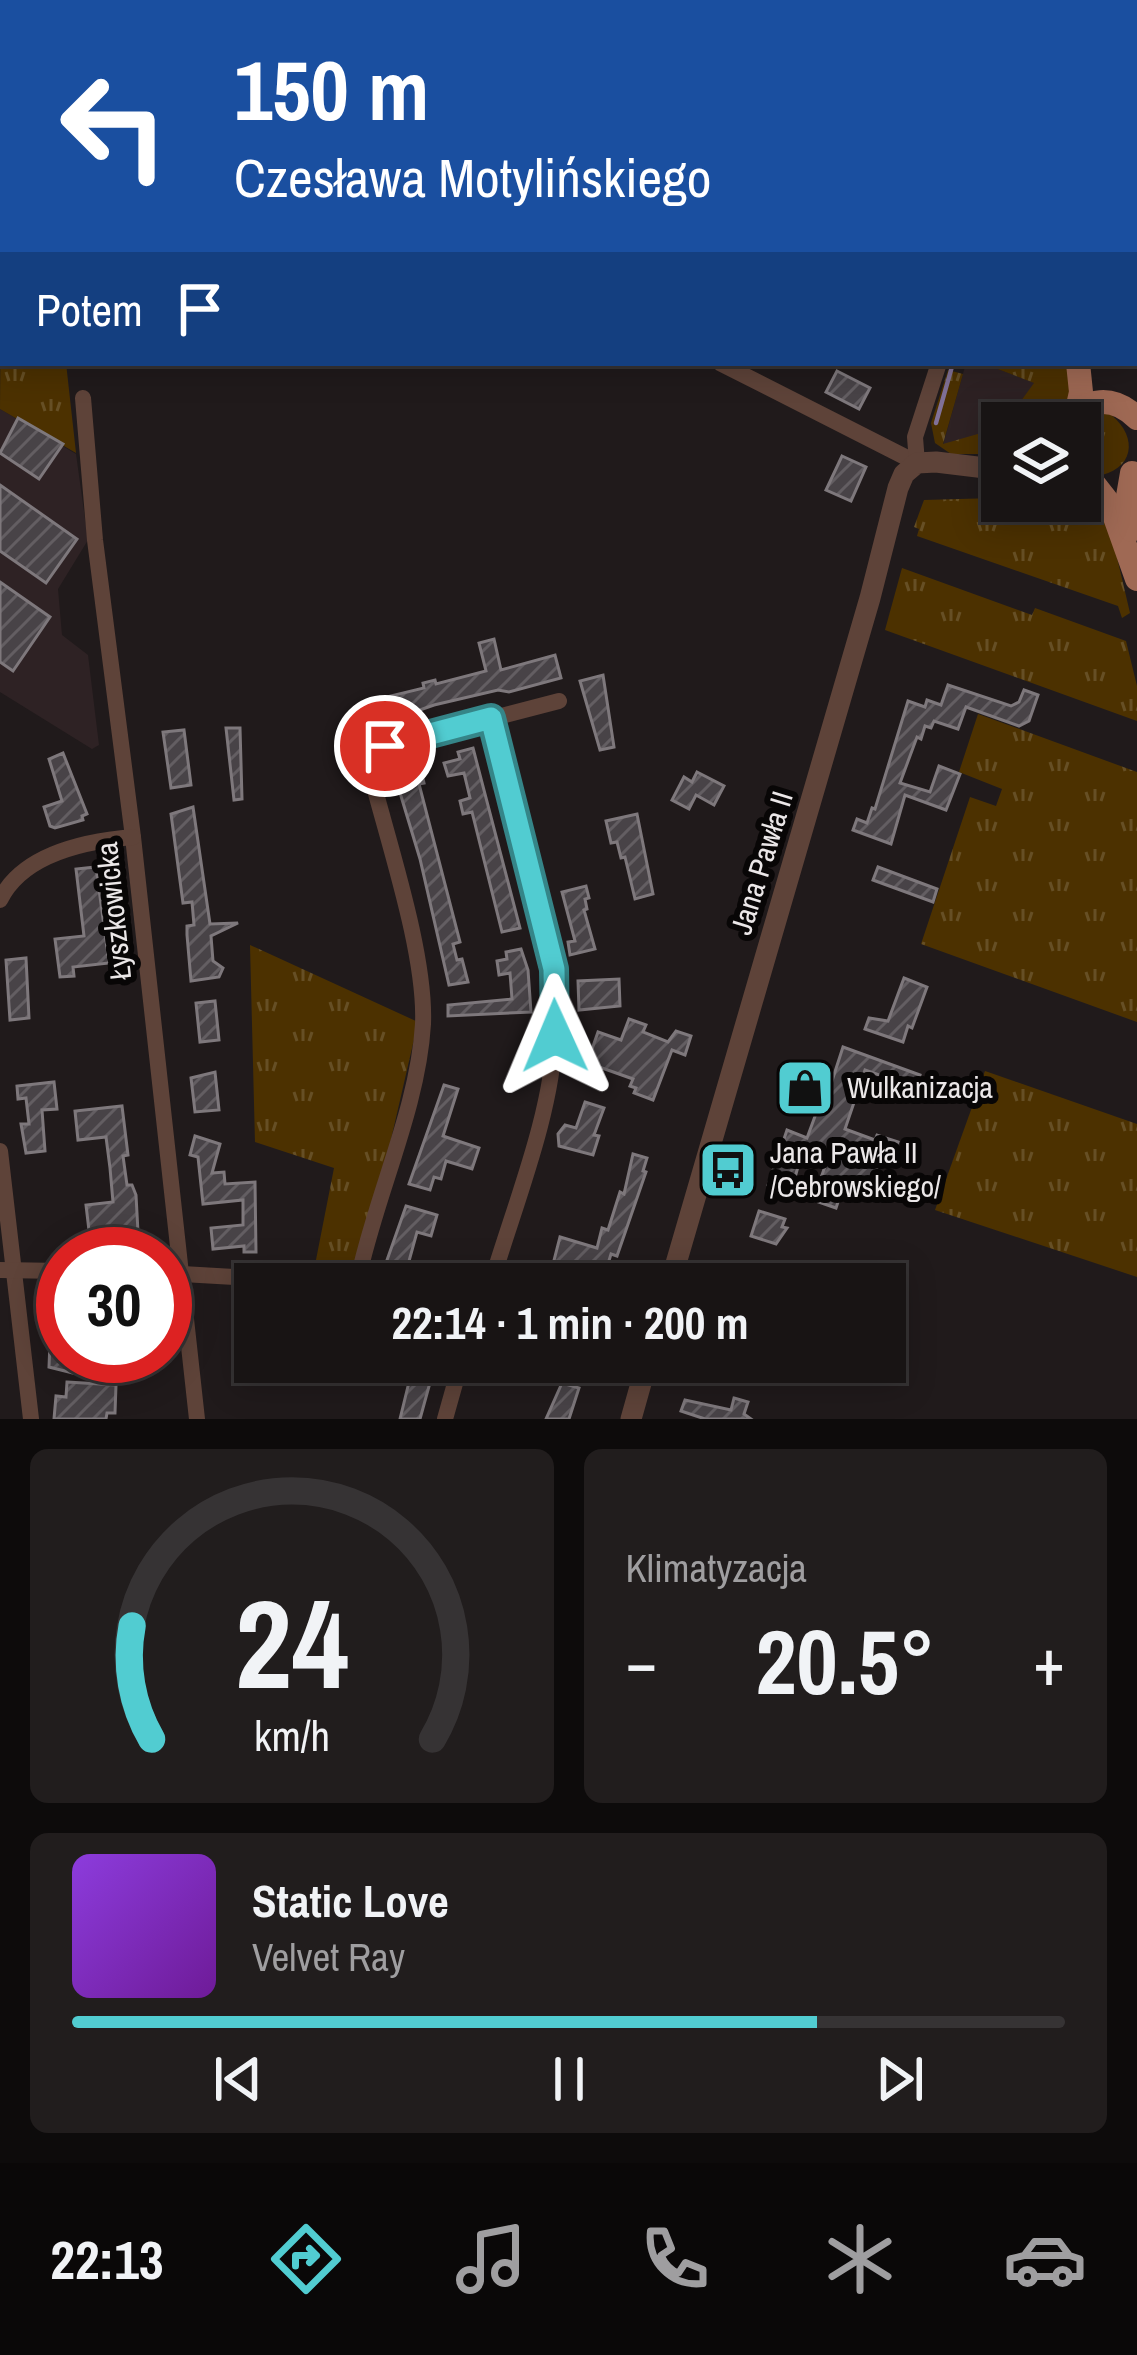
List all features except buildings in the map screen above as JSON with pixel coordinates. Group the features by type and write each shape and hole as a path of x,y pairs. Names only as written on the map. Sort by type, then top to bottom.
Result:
{"main road":[{"path":"1077,402 1081,392 1078,366"},
{"path":"1092,366 1109,401"},
{"path":"1092,402 1109,401 1136,416"},
{"path":"1101,483 1135,470"},
{"path":"1135,470 1127,502 1136,574"},
{"path":"1101,495 1111,506 1136,574"}],"street":[{"path":"726,366 917,463 981,465"},
{"name":"Jana Pawła II","path":"676,1263 900,483 917,463 915,437 938,366"},
{"name":"Łyszkowicka","path":"83,398 95,540 133,837 169,1227"},
{"path":"361,1263 414,1077 422,1031 416,956 370,771 374,755 385,746 559,701"},
{"path":"491,718 554,969 555,1036 549,1084 497,1263"},
{"path":"0,900 4,891 44,857 80,844 133,837"},
{"path":"0,1151 7,1270 31,1419"},
{"path":"192,1275 234,1277"},
{"name":"Łyszkowicka","path":"191,1383 197,1419"},
{"path":"446,1419 455,1383"},
{"path":"631,1419 641,1383"}],"shaded area":[{"path":"965,366 990,366 1035,383 1020,402 981,402 981,435 943,445"},
{"path":"0,409 76,454 88,540 58,589 62,635 88,655 99,745 92,749 0,692"}],"green space":[{"path":"0,366 66,366 76,453 0,409"},
{"path":"990,366 1071,366 1075,390 1068,402 1020,402 1034,383"},
{"path":"948,370 963,374 943,444 981,433 981,454 951,454 935,443 931,423"},
{"path":"1101,412 1116,419 1129,448 1122,464 1102,475 1101,474"},
{"path":"981,498 981,522 1108,519 1130,613 1122,618 1118,606 917,536 919,529 914,527 924,500"},
{"path":"902,568 1032,615 1035,608 1126,641 1137,686 1137,721 885,630"},
{"path":"978,714 1137,772 1137,1022 921,944 970,797 996,806 1002,789 959,772"},
{"path":"250,945 418,1022 363,1263 315,1263 334,1168 255,1142"},
{"path":"985,1071 1137,1124 1137,1277 935,1210"}],"waterway":[{"path":"936,423 952,366"}],"place":[{"name":"Wulkanizacja","path":"805,1088"},
{"name":"Jana Pawła II /Cebrowskiego/","path":"728,1170"}],"route":[{"path":"385,746 491,718 554,969 555,1036"}]}
